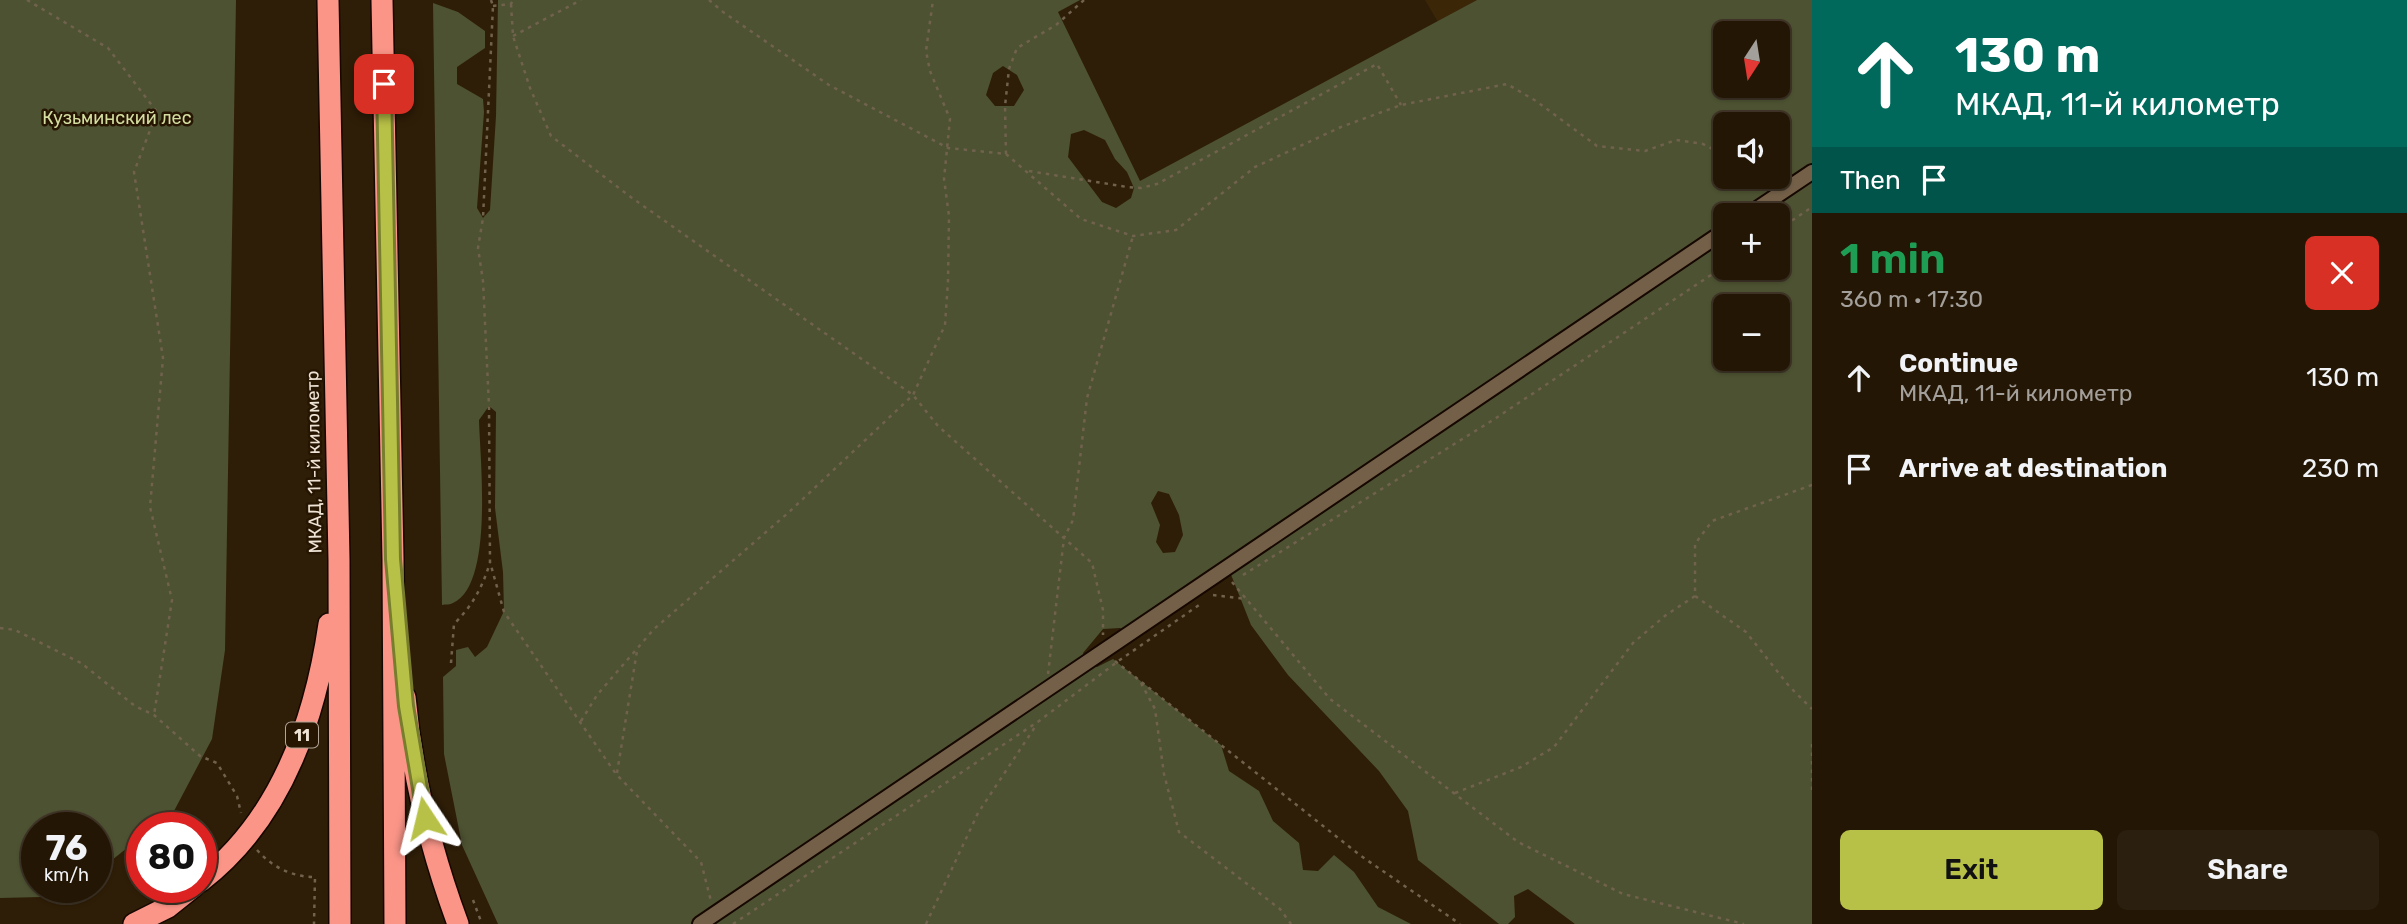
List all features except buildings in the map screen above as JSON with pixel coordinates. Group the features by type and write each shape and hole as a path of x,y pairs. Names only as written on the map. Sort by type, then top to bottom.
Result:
{"highway":[{"name":"МКАД, 11-й километр","path":"328,0 339,560 340,924"},
{"path":"382,0 393,559 395,924"},
{"path":"393,559 406,706 425,818 458,924"},
{"name":"11","path":"217,865 246,836 275,795 299,746 324,659 339,560"},
{"path":"134,924 173,903"}],"lane":[{"path":"1766,203 1812,172"},
{"path":"700,924 1713,239"}],"path":[{"path":"26,0 108,48 157,112 134,172 163,358 150,507 172,600 153,715"},
{"path":"491,0 493,6 482,218 478,248 483,281 489,406 490,562 504,612 616,774 701,862 709,900 722,910"},
{"path":"513,36 581,0"},
{"path":"709,0 829,85 948,148 1006,154 1081,219 1133,236 1176,230 1255,167 1341,127 1401,105 1507,84 1597,146 1645,151 1676,140 1703,144 1713,149"},
{"path":"581,721 597,695 654,629 788,513 913,395 944,325 948,281 949,216 944,179 950,119 930,71 926,51 933,0"},
{"path":"1006,154 1004,106 1009,69 1017,48 1056,25 1084,0"},
{"path":"493,6 512,2 513,36 530,88 551,136 632,198 913,395 938,426 1092,563 1103,610 1103,652"},
{"path":"1026,171 1128,187 1141,188 1157,184 1377,64 1401,105"},
{"path":"1790,222 1812,207"},
{"path":"1046,691 1064,538 1073,520 1087,398 1133,236"},
{"path":"1244,575 1493,420 1713,274"},
{"path":"1695,596 1695,544 1712,521 1812,485"},
{"path":"451,663 454,624 469,609 485,580 490,562"},
{"path":"1232,582 1329,699 1518,842 1623,894 1744,924"},
{"path":"1222,589 1213,595 1247,599"},
{"path":"1695,596 1746,632 1789,686 1812,709"},
{"path":"1453,793 1521,767 1554,747 1633,643 1666,615 1695,596"},
{"path":"733,924 1039,721 1202,603"},
{"path":"0,628 15,630 80,663 135,706 153,715 200,755 217,763 237,796 246,836 264,858 299,877 314,877 314,924"},
{"path":"616,774 637,648"},
{"path":"1117,662 1361,856 1460,924"},
{"path":"1140,680 1155,709 1164,774 1179,832 1280,909 1291,924"},
{"path":"926,924 978,813 1039,721"},
{"path":"1812,744 1812,790"},
{"path":"473,900 482,924"}],"shaded area":[{"path":"1425,0 1477,0 1438,22"}],"green space":[{"name":"Кузьминский лес","path":"0,0 236,0 225,650 212,739 174,811 126,812 126,849 112,860 112,812 21,812 21,897 0,898"},
{"path":"498,0 1080,0 1058,12 1140,181 1477,0 1812,0 1812,924 1575,924 1528,889 1514,896 1515,917 1508,924 1499,924 1418,860 1408,811 1379,771 1288,675 1251,625 1228,567 1130,634 1120,628 1103,629 1083,653 1087,663 1097,667 1113,659 1221,745 1229,771 1259,791 1273,821 1299,843 1303,870 1318,871 1334,855 1354,872 1378,907 1411,924 498,924 462,845 444,754 443,677 456,666 456,650 468,647 475,657 487,647 504,611 503,572 495,508 496,412 489,406 479,420 482,490 480,547 466,592 453,603 442,605 433,3 458,12 485,31 485,48 457,67 457,84 483,99 477,208 483,218 490,210 496,116","holes":["1003,66 1017,75 1024,90 1014,106 995,106 986,95 993,73","1084,130 1105,140 1115,159 1127,172 1134,188 1131,198 1116,208 1102,202 1068,157 1071,134","1158,491 1169,494 1179,515 1183,535 1175,552 1163,553 1156,542 1160,525 1151,503"]}],"route":[{"path":"384,84 393,559 406,706 425,818"}]}
